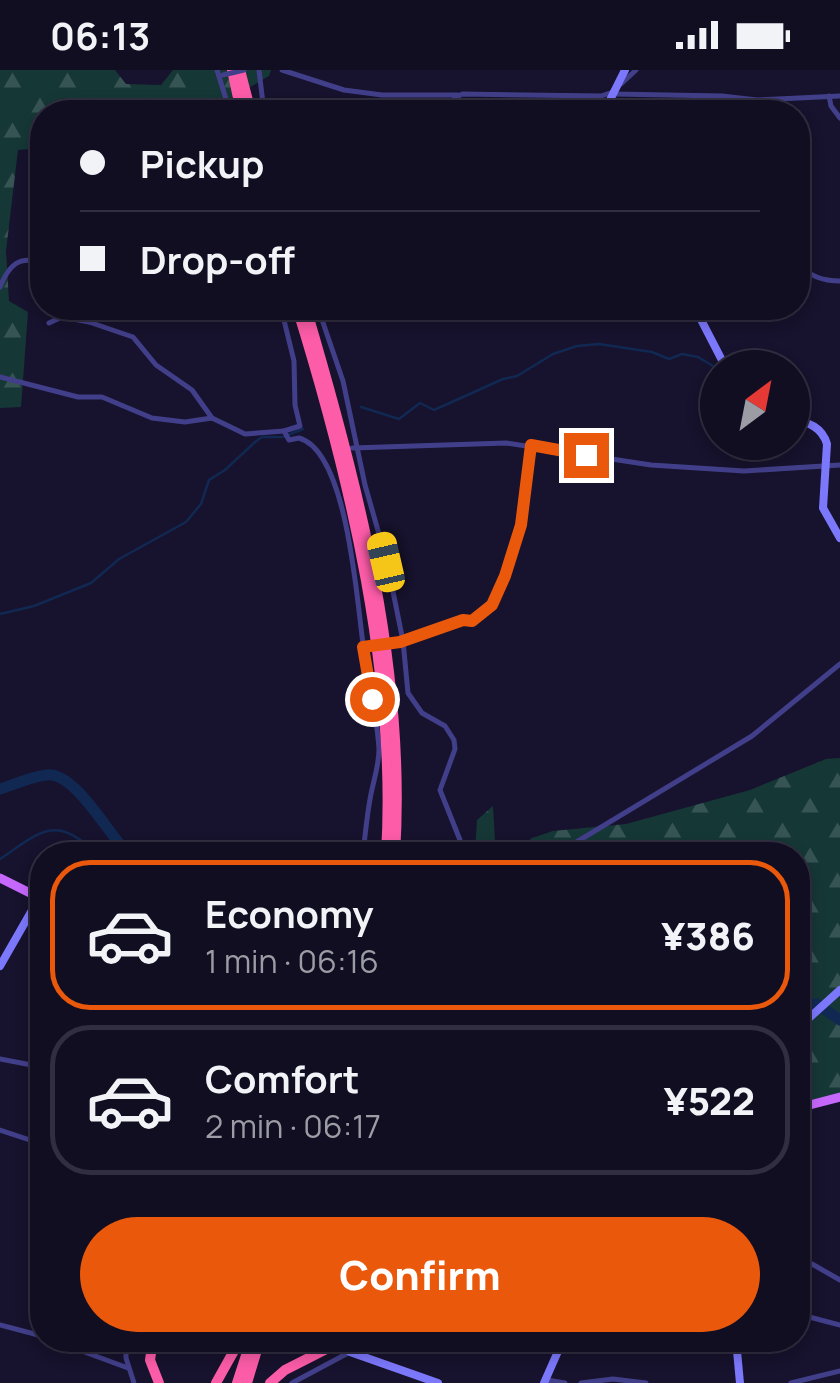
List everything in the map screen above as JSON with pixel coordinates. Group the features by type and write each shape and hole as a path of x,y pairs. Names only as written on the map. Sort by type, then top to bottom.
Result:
{"highway":[{"path":"242,70 248,100"},
{"path":"223,73 235,100"},
{"path":"299,320 324,406 366,590 384,718 386,842"},
{"path":"309,320 356,494 379,611 397,774 396,842"},
{"path":"145,1352 151,1383"},
{"path":"150,1352 158,1383"},
{"path":"216,1383 233,1352"},
{"path":"237,1383 247,1352"},
{"path":"247,1383 256,1352"},
{"path":"270,1383 285,1370 320,1352"}],"main road":[{"path":"0,878 30,893"},
{"path":"810,1105 840,1098"}],"street":[{"path":"228,100 223,73 242,70"},
{"path":"259,70 263,100"},
{"path":"282,70 328,86 363,92 722,96 757,100 840,96"},
{"path":"609,100 625,70"},
{"path":"611,94 636,70"},
{"path":"455,100 458,95"},
{"path":"828,96 840,118"},
{"path":"0,286 16,261 30,260"},
{"path":"810,274 840,281"},
{"path":"49,323 55,320"},
{"path":"74,320 133,336 156,366 192,390 212,418 245,434 300,426 294,361 284,320"},
{"path":"322,320 343,381 401,642 408,693 413,704 445,726 454,740 440,790 461,842"},
{"path":"701,320 717,350"},
{"path":"0,377 78,397 102,397 152,418 185,422 212,418"},
{"path":"810,425 824,435 827,466 823,508 840,538"},
{"path":"284,431 289,440 308,440 318,454 340,501 348,535 379,750 366,842"},
{"path":"355,448 531,445 651,465 744,471 840,466"},
{"path":"364,647 401,642 463,620 472,621 492,605 521,525 531,445"},
{"path":"318,454 328,452"},
{"path":"577,842 752,736 840,664"},
{"path":"0,966 30,917"},
{"path":"810,1017 840,991"},
{"path":"0,1059 30,1065"},
{"path":"0,1130 30,1140"},
{"path":"810,1264 840,1280"},
{"path":"810,1317 840,1324"},
{"path":"0,1325 30,1333"},
{"path":"85,1352 128,1368"},
{"path":"127,1352 134,1383"},
{"path":"292,1383 350,1352 438,1383"},
{"path":"558,1352 546,1382 565,1383"},
{"path":"737,1352 740,1383"},
{"path":"790,1383 840,1371"},
{"path":"582,1383 613,1379 646,1383"}],"green space":[{"path":"0,70 115,70 126,84 161,85 173,70 271,70 269,76 228,100 30,100 30,149 18,150 6,251 9,301 28,312 21,407 0,408"},
{"path":"840,758 840,1096 810,1100 810,842 527,842 553,831 626,824 750,790 826,759"},
{"path":"493,806 495,841 476,842 477,820"}],"waterway":[{"path":"361,407 399,419 420,403 434,410 577,346 599,344 652,352 669,359 682,354 700,358"},
{"path":"0,614 34,606 91,583 119,559 186,522 201,504 209,480 255,442 303,429"},
{"path":"0,789 40,776 57,776 79,793 119,842"},
{"path":"0,859 27,840 49,831 71,834 83,842"},
{"path":"810,1005 817,1004 840,1020"}],"route":[{"path":"372,699 363,647 400,642 463,620 472,621 492,605 521,525 531,445 586,455"}]}
